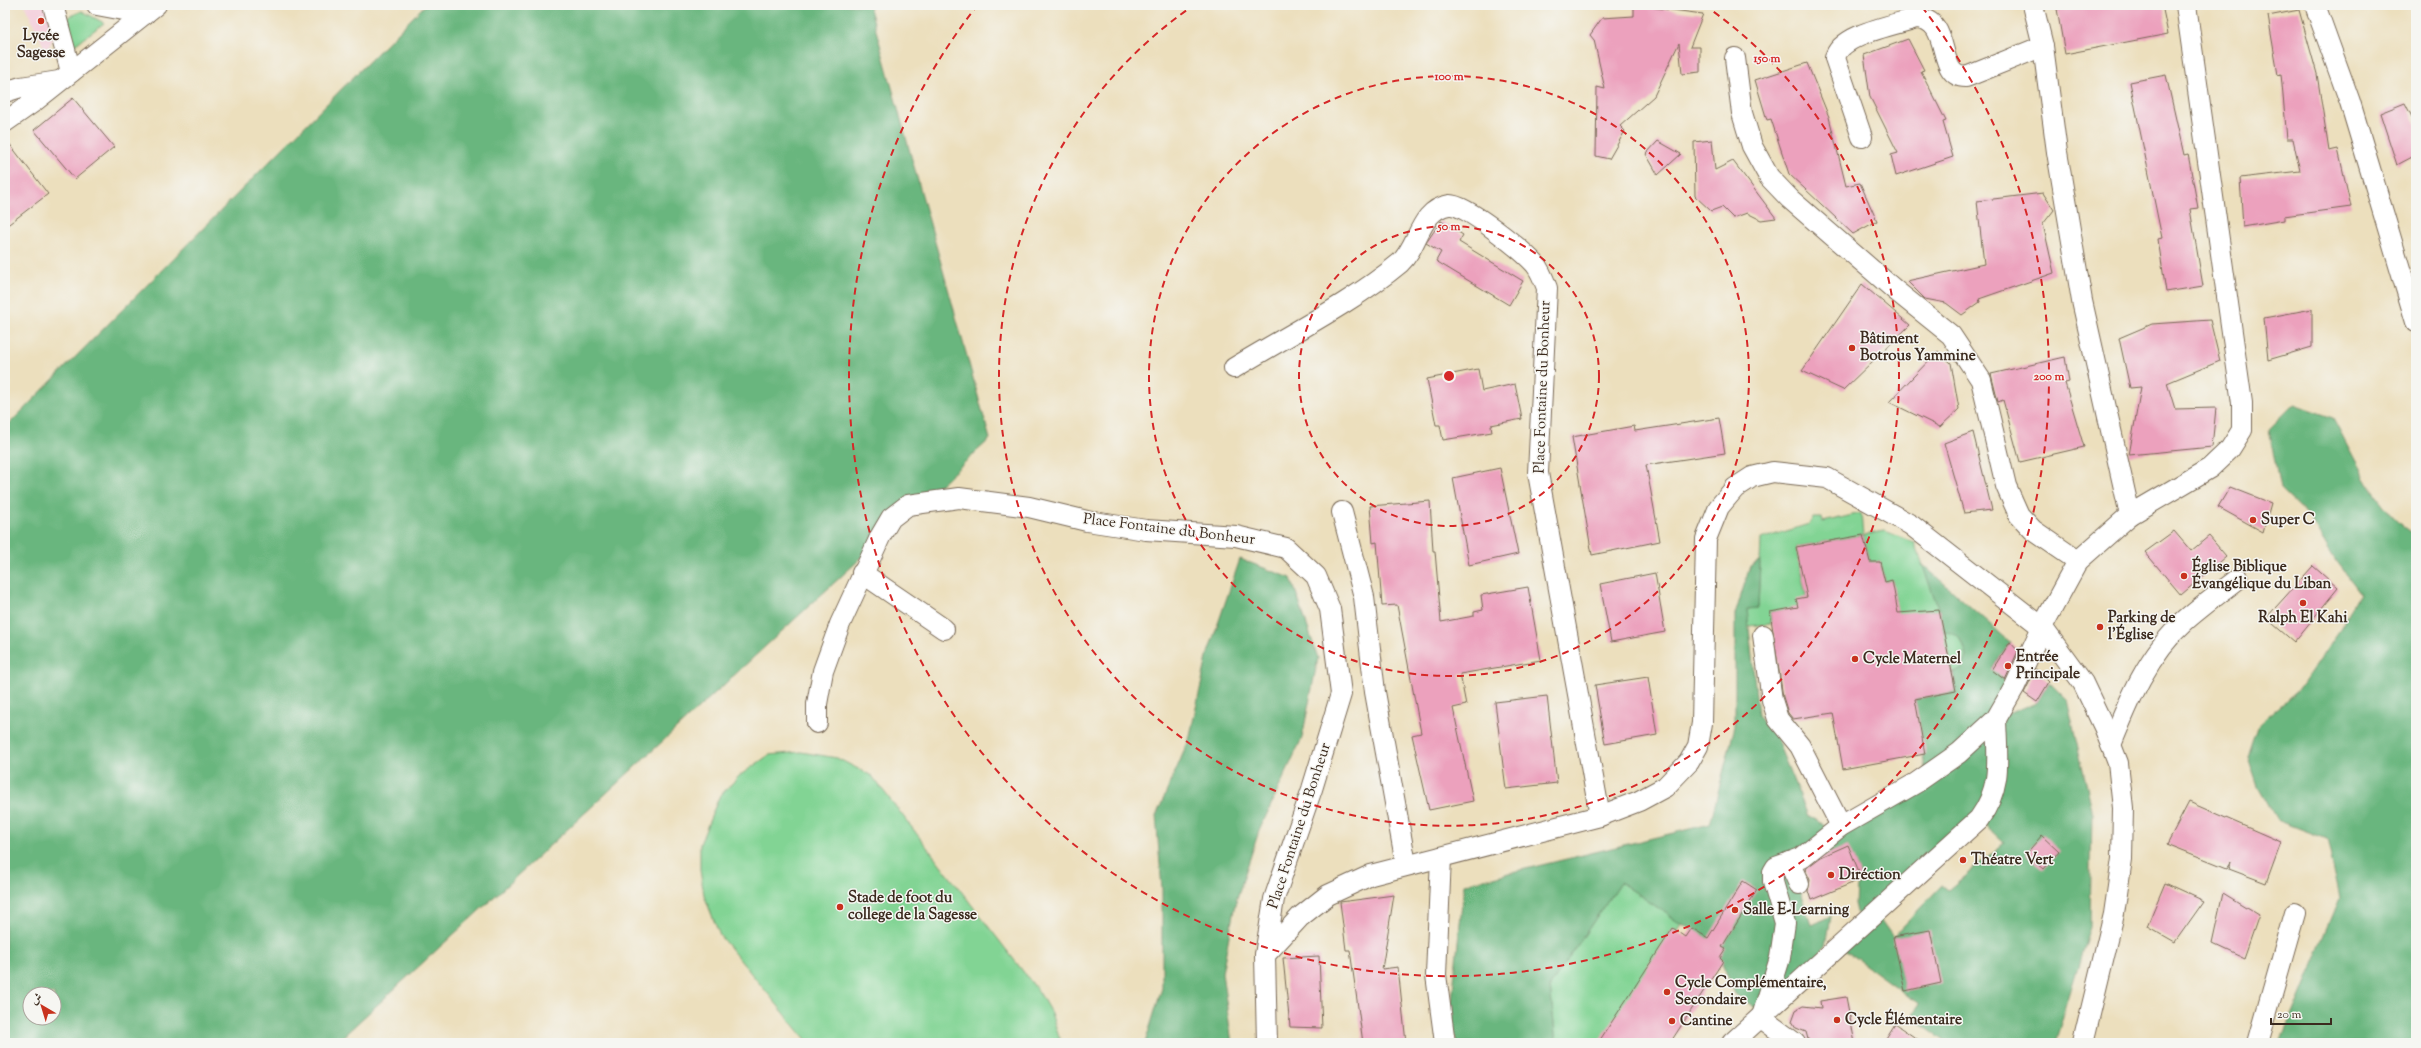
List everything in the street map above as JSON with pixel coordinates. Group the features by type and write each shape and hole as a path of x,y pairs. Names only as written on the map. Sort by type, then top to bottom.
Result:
{"street":[{"path":"53,5 66,76"},
{"path":"97,5 150,9"},
{"path":"2034,5 2042,46 2057,152 2082,301 2130,515"},
{"path":"1795,1043 1764,1020 1763,1013 1780,958 1785,923 1772,877 1776,867 1808,854 1841,826 1916,783 1959,753 1996,719 2015,686 2042,627 2078,560 2130,515 2210,468 2230,449 2242,430 2242,403 2186,5"},
{"path":"2315,5 2350,102 2416,322"},
{"path":"5,122 66,76 150,9"},
{"path":"1862,137 1835,58 1839,48 1844,43 1909,20 1922,18 1930,21 1936,29 1950,67 1954,74 1960,77 1966,77 2042,46"},
{"path":"1735,58 1742,113 1752,146 1769,176 1790,199 1895,290 1951,334 1981,380 2006,486 2019,515 2033,530 2078,560"},
{"path":"5,92 66,76"},
{"name":"Place Fontaine du Bonheur","path":"1234,368 1374,284 1402,261 1427,218 1443,206 1451,204 1461,207 1510,241 1535,265 1548,288 1538,473 1600,816"},
{"path":"1265,955 1300,918 1328,895 1371,875 1406,864 1441,857 1600,816 1639,801 1665,787 1689,762 1698,746 1702,722 1706,539 1718,507 1735,488 1752,477 1773,472 1826,478 1911,525 2042,627 2083,683 2118,763 2123,808 2122,859 2114,914 2083,1043"},
{"name":"Place Fontaine du Bonheur","path":"817,723 817,704 823,671 862,573 891,518 908,504 959,498 1029,507 1087,521 1146,530 1236,536 1286,548 1316,576 1330,609 1341,694 1312,789 1274,899 1265,955 1267,1043"},
{"path":"1342,512 1364,597 1375,692 1406,864"},
{"path":"862,573 944,629"},
{"path":"2111,745 2127,704 2146,668 2161,646 2184,621 2238,579"},
{"path":"1763,635 1772,700 1778,719 1800,746 1841,826"},
{"path":"1732,1043 1763,1013 1978,819 1988,806 1995,790 1997,774 1996,719"},
{"path":"1441,857 1436,975 1445,1043"},
{"path":"1789,862 1799,884"},
{"path":"2258,1043 2295,913"}],"shaded area":[{"name":"Lycée Sagesse","path":"25,5 49,5 55,35 46,52"}],"green space":[{"path":"425,5 869,5 990,439 336,1043 5,1043 5,428"},
{"path":"82,11 104,23 72,47 68,17"},
{"path":"2294,404 2333,418 2358,466 2379,498 2390,513 2402,525 2416,535 2416,1043 2280,1043 2340,898 2327,839 2277,820 2258,787 2248,757 2259,724 2299,690 2341,628 2360,593 2337,563 2309,517 2280,489 2269,429"},
{"path":"1861,513 1863,535 1796,547 1808,606 1770,612 1771,624 1748,626 1747,609 1758,608 1761,539 1809,524 1813,518 1822,518 1823,522"},
{"path":"1885,531 1915,543 1939,610 1898,616 1892,580 1885,582 1880,562 1870,562 1863,535"},
{"path":"1240,559 1291,578 1318,658 1302,738 1259,831 1235,904 1222,973 1232,1043 1145,1043 1162,988 1162,889 1156,816 1189,740 1208,653"},
{"path":"1760,560 1758,608 1747,609 1758,715 1764,724 1771,726 1808,816 1835,831 1926,776 1915,699 1956,691 1953,674 1962,669 1967,657 1960,639 1949,632 1943,631 1939,610 1922,564 2010,642 1992,669 2015,686 1997,719 2037,702 2049,682 2067,700 2092,809 2090,926 2055,1043 1949,1043 1912,1017 1919,1004 1839,946 1860,926 1855,903 1856,887 1863,884 1848,846 1798,867 1777,867 1800,892 1811,925 1831,916 1826,946 1763,1013 1735,994 1720,958 1725,949 1682,924 1620,882 1550,986 1556,1043 1457,1043 1450,1020 1464,884 1710,824 1735,726 1735,615 1750,566","holes":["1979,819 2004,843 1948,890 1942,885 1893,937 1875,912"]},
{"path":"1943,631 1949,632 1960,639 1967,657 1962,669 1953,674"},
{"name":"Stade de foot du college de la Sagesse","path":"801,752 837,758 872,776 1039,992 1051,1013 1061,1043 809,1043 720,936 704,895 700,870 700,844 719,797 739,776 769,755"},
{"path":"1620,882 1682,924 1602,1043 1556,1043 1550,986"}],"building":[{"path":"1634,5 1703,14 1690,47 1700,47 1700,72 1682,74 1679,43 1654,96 1620,126 1625,131 1609,159 1596,156 1597,87 1605,89 1594,40 1590,35 1602,18 1634,16"},
{"path":"2080,5 2162,5 2168,34 2065,54 2057,9"},
{"path":"2299,10 2317,74 2329,151 2338,149 2351,207 2284,216 2284,220 2243,227 2240,178 2300,171 2293,139 2287,139 2281,74 2278,75 2268,16"},
{"path":"1908,39 1924,70 1921,71 1946,121 1943,122 1953,157 1896,176 1891,155 1898,153 1870,97 1864,55"},
{"path":"1807,63 1829,117 1846,186 1860,183 1877,221 1853,234 1789,174 1771,119 1767,120 1755,80"},
{"path":"2166,75 2184,155 2188,154 2198,208 2190,209 2203,286 2166,292 2158,239 2162,238 2130,82"},
{"path":"73,98 114,147 75,179 34,130"},
{"path":"2405,103 2416,125 2416,155 2397,165 2380,113"},
{"path":"5,138 48,194 5,227"},
{"path":"1712,140 1715,170 1733,161 1776,218 1761,220 1747,213 1733,218 1722,207 1711,211 1695,196 1694,142"},
{"path":"1658,141 1681,154 1658,175 1646,154"},
{"path":"2043,193 2054,210 2043,224 2054,273 1979,299 1980,302 1962,315 1946,303 1925,299 1907,281 1984,264 1977,201"},
{"path":"1441,221 1463,235 1459,242 1523,281 1509,305 1436,261 1441,252 1426,243"},
{"name":"Bâtiment Botrous Yammine","path":"1862,284 1910,325 1843,390 1802,371"},
{"path":"2312,309 2312,347 2268,360 2264,318"},
{"path":"2210,320 2220,361 2167,383 2175,409 2216,408 2212,447 2129,455 2141,387 2130,388 2119,338 2152,324"},
{"path":"1938,351 1951,363 1959,409 1940,427 1889,402"},
{"path":"2065,357 2069,382 2065,383 2084,447 2020,462 2003,400 1998,402 1991,374"},
{"path":"1478,369 1482,391 1515,384 1522,419 1491,425 1492,432 1443,440 1440,425 1436,425 1427,379"},
{"path":"1719,418 1725,453 1646,465 1660,541 1592,555 1572,437 1634,426 1635,431"},
{"path":"1973,432 1992,510 1964,513 1944,443"},
{"path":"1500,468 1518,554 1469,565 1453,478"},
{"name":"Super C","path":"2230,487 2271,503 2263,532 2218,507"},
{"path":"1430,501 1433,551 1435,551 1441,622 1474,616 1474,612 1483,610 1481,595 1528,587 1541,660 1460,674 1466,705 1453,708 1473,801 1429,810 1412,735 1421,733 1397,605 1382,606 1377,542 1373,543 1370,506"},
{"name":"Église Biblique Évangélique du Liban","path":"2174,531 2191,551 2209,536 2226,556 2181,595 2145,552"},
{"name":"Cycle Maternel","path":"1863,535 1870,562 1880,562 1885,582 1892,580 1898,613 1939,610 1956,691 1915,699 1925,754 1843,769 1833,713 1793,719 1788,713 1783,697 1770,612 1798,607 1796,599 1807,597 1796,547"},
{"name":"Ralph El Kahi","path":"2313,566 2338,588 2294,642 2266,618"},
{"path":"1655,573 1665,632 1611,642 1600,584"},
{"name":"Entrée Principale","path":"2010,642 2018,651 2005,680 1992,670"},
{"path":"2036,669 2049,682 2037,702 2024,693"},
{"path":"1648,677 1657,735 1605,744 1595,685"},
{"path":"1547,696 1557,783 1506,789 1495,702"},
{"path":"2189,802 2281,842 2266,883 2229,869 2231,862 2227,868 2167,844"},
{"path":"2042,835 2059,851 2044,869 2026,854"},
{"name":"Diréction","path":"1848,845 1862,879 1811,900 1808,891 1810,880 1805,869 1821,857"},
{"name":"Cycle Complémentaire, Secondaire","path":"1743,881 1757,890 1722,947 1726,949 1720,958 1723,961 1670,1043 1598,1043 1673,928 1686,937 1692,928 1708,938"},
{"path":"2165,883 2204,901 2175,942 2147,926"},
{"path":"2223,893 2259,915 2244,958 2212,943"},
{"path":"1394,895 1382,969 1398,967 1406,1043 1363,1043 1350,950 1346,950 1340,902"},
{"path":"1930,930 1941,983 1905,991 1893,937"},
{"path":"1319,956 1322,1028 1290,1027 1283,958"},
{"name":"Cycle Élémentaire","path":"1846,997 1855,1043 1809,1043 1806,1032 1796,1028 1792,1021 1796,1010 1803,1006 1821,1008 1820,1001"},
{"name":"Cycle Élémentaire","path":"1895,1024 1923,1043 1883,1043"}],"place":[{"name":"Lycée Sagesse","path":"41,21"},
{"name":"Bâtiment Botrous Yammine","path":"1852,348"},
{"name":"Super C","path":"2253,520"},
{"name":"Église Biblique Évangélique du Liban","path":"2184,576"},
{"name":"Ralph El Kahi","path":"2303,603"},
{"name":"Parking de l'Église","path":"2100,627"},
{"name":"Cycle Maternel","path":"1855,659"},
{"name":"Entrée Principale","path":"2008,666"},
{"name":"Théatre Vert","path":"1963,860"},
{"name":"Diréction","path":"1831,875"},
{"name":"Stade de foot du college de la Sagesse","path":"840,907"},
{"name":"Salle E-Learning","path":"1735,910"},
{"name":"Cycle Complémentaire, Secondaire","path":"1667,992"},
{"name":"Cycle Élémentaire","path":"1837,1020"},
{"name":"Cantine","path":"1672,1021"}]}
